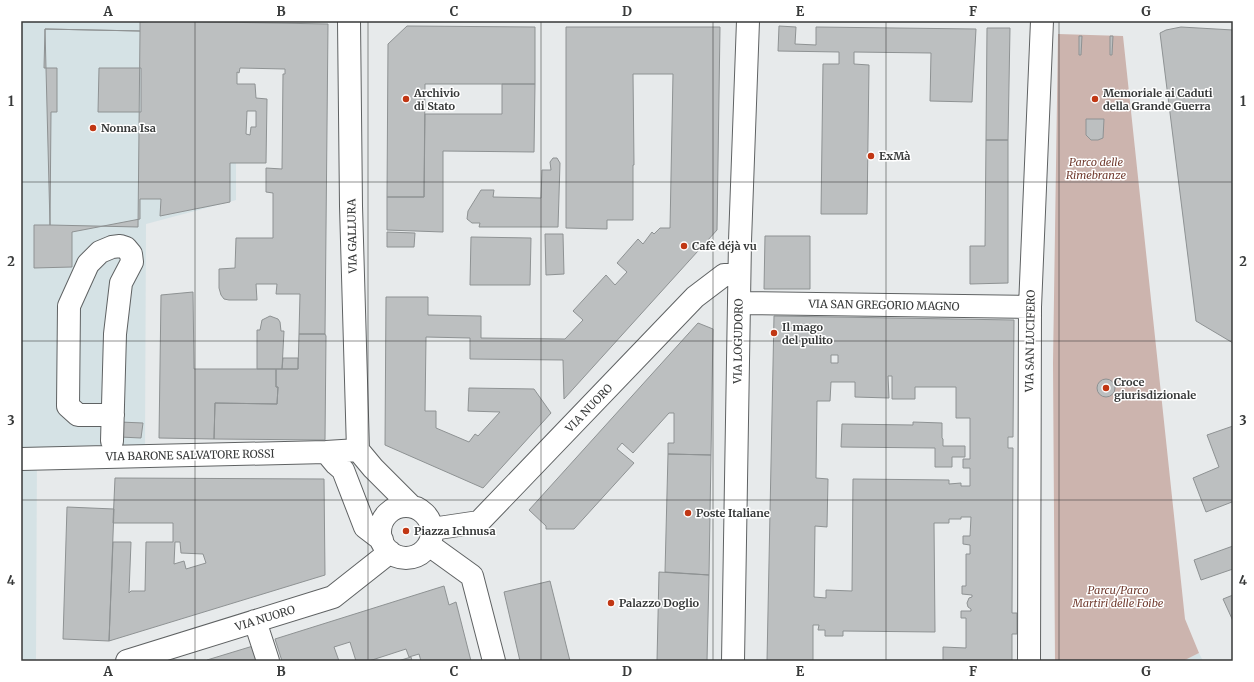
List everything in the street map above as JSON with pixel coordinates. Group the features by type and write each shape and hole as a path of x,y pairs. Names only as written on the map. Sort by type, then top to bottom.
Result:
{"street":[{"name":"VIA GALLURA","path":"349,21 351,206 358,450"},
{"name":"VIA LOGUDORO","path":"733,661 739,274 748,21"},
{"name":"VIA SAN LUCIFERO","path":"1030,661 1030,307 1042,21"},
{"path":"112,441 113,415 115,334 120,283 132,262 131,254 126,248 120,246 112,247 100,252 88,264 69,306 68,406 78,415 113,415"},
{"name":"VIA NUORO","path":"430,537 479,522 695,297 724,274 739,274"},
{"name":"VIA SAN GREGORIO MAGNO","path":"739,303 1030,307"},
{"name":"VIA BARONE SALVATORE ROSSI","path":"21,458 326,452 358,450"},
{"path":"358,450 373,468 411,506"},
{"path":"326,452 343,470 366,527 386,546 403,557 412,557 420,553 430,537 430,520 425,513 418,508 411,506 399,507 383,519 381,529 386,546"},
{"path":"430,537 472,576 494,661"},
{"name":"VIA NUORO","path":"128,661 333,597 386,546"},
{"path":"255,621 268,661"}],"shaded area":[{"path":"21,21 149,21 148,100 236,100 236,200 146,224 145,452 37,452 36,661 21,661"},
{"path":"1199,653 1203,661 1183,661"}],"green space":[{"name":"Parcu/Parco Martiri delle Foibe","path":"1058,34 1123,36 1185,619 1199,653 1183,661 1055,661 1053,363"}],"building":[{"path":"159,21 328,24 325,334 299,334 300,294 276,294 277,284 256,284 257,300 224,299 219,288 219,269 235,268 236,238 273,238 273,193 266,192 266,168 282,169 283,74 285,74 285,69 240,68 239,73 237,72 237,84 255,84 256,98 267,99 266,163 230,163 230,202 160,216 161,199 140,199 140,219 72,232 72,267 34,268 34,225 50,225 51,112 57,112 57,68 44,68 45,29 140,31 140,22","holes":["99,68 141,68 141,112 98,112","247,111 256,111 256,127 251,127 250,135 246,134"]},
{"name":"Archivio di Stato","path":"407,26 535,27 535,84 425,84 424,197 387,197 388,44"},
{"path":"779,26 796,27 795,44 816,45 816,27 976,29 972,102 930,101 931,53 854,52 854,64 869,65 867,214 821,214 823,64 839,64 839,52 778,51"},
{"path":"566,27 720,27 717,230 564,399 563,360 470,359 470,338 426,337 425,411 436,411 436,428 469,442 475,434 478,436 500,412 468,411 469,388 534,389 551,413 483,488 385,445 386,297 428,297 428,315 481,316 481,338 565,339 583,320 573,311 606,275 615,285 627,272 617,263 638,239 643,244 652,232 654,234 660,228 670,228 673,74 633,74 633,220 607,220 607,229 566,228"},
{"path":"1181,27 1233,30 1233,343 1196,321 1160,33 1166,30"},
{"path":"987,28 1010,28 1008,140 986,140"},
{"name":"Nonna Isa","path":"45,29 140,31 138,227 50,225"},
{"path":"1079,36 1082,36 1081,55 1079,55"},
{"path":"1110,36 1113,36 1112,55 1110,55"},
{"path":"502,84 535,84 534,152 443,151 443,232 387,230 387,197 424,197 425,114 502,114"},
{"path":"1086,119 1104,119 1103,138 1091,140 1086,135"},
{"path":"986,140 1008,140 1008,283 970,284 970,246 985,246"},
{"path":"553,158 557,158 560,163 558,227 479,227 480,223 472,223 467,219 468,211 481,190 494,190 493,197 541,198 542,170 551,170 550,162"},
{"path":"387,232 415,233 414,247 387,247"},
{"path":"545,234 563,234 564,274 546,275"},
{"path":"765,236 810,236 810,289 764,289"},
{"path":"471,237 531,238 530,285 470,285"},
{"path":"193,292 194,369 276,369 276,387 278,387 277,404 215,403 214,439 159,438 161,295"},
{"path":"270,316 278,319 280,322 281,331 284,331 282,369 257,369 257,330 260,330 262,320"},
{"path":"774,316 1014,320 1013,437 1008,437 1008,448 1013,448 1012,613 1017,613 1017,634 1012,634 1012,661 943,661 943,647 966,648 966,618 961,618 961,611 971,611 967,603 972,595 962,594 962,586 966,586 966,554 970,554 970,545 963,544 963,536 970,536 971,517 961,517 961,519 949,519 949,523 934,523 935,632 843,631 843,636 825,636 825,630 818,630 819,625 813,625 813,661 767,661","holes":["831,355 838,355 838,363 831,363","888,376 892,376 892,399 915,399 915,387 956,387 956,418 970,418 970,459 963,459 963,468 970,468 970,486 961,486 961,483 949,484 949,480 853,479 852,591 826,590 826,598 814,597 815,526 827,527 828,479 816,478 817,401 830,401 831,382 855,382 855,397 889,398"]},
{"path":"698,323 713,329 711,455 668,454 668,443 674,443 674,413 669,413 633,453 622,443 617,449 634,463 574,529 546,529 546,526 529,510"},
{"path":"299,334 325,334 326,336 325,440 214,439 215,403 277,404 278,387 276,387 276,369 298,369"},
{"path":"283,358 298,358 298,369 282,369"},
{"name":"Croce giurisdizionale","path":"1102,379 1110,379 1115,384 1113,395 1110,397 1102,397 1097,392 1097,384"},
{"path":"120,422 143,423 141,438 120,437"},
{"path":"913,422 942,423 943,446 965,446 965,457 952,457 952,467 935,467 935,448 841,447 842,424 913,425"},
{"path":"1233,426 1233,505 1232,502 1206,512 1193,478 1219,467 1207,435"},
{"name":"Poste Italiane","path":"668,454 711,455 709,575 665,572"},
{"path":"115,478 324,479 325,575 109,641 113,542 131,542 129,593 131,591 145,591 146,542 173,542 173,523 113,523","holes":["175,542 180,542 181,553 203,554 206,563 186,569 184,561 174,564"]},
{"path":"67,507 114,509 109,641 63,639"},
{"path":"1233,546 1233,569 1201,580 1194,560"},
{"path":"659,572 709,575 707,661 657,661"},
{"path":"550,581 570,661 520,661 504,592"},
{"path":"444,586 449,605 456,602 471,661 421,661 419,654 409,657 406,649 369,661 356,661 350,642 334,647 339,661 282,661 275,639"},
{"path":"1233,595 1233,621 1223,599"},
{"path":"253,646 258,661 207,661 207,660"},
{"path":"411,657 412,661 398,661"}],"place":[{"name":"Archivio di Stato","path":"406,99"},
{"name":"Memoriale ai Caduti della Grande Guerra","path":"1095,99"},
{"name":"Nonna Isa","path":"93,128"},
{"name":"ExMà","path":"871,156"},
{"name":"Cafè déjà vu","path":"684,246"},
{"name":"Il mago del pulito","path":"774,333"},
{"name":"Croce giurisdizionale","path":"1106,388"},
{"name":"Poste Italiane","path":"688,513"},
{"name":"Piazza Ichnusa","path":"406,531"},
{"name":"Palazzo Doglio","path":"611,603"}],"park label":[{"name":"Parco delle Rimebranze","path":"1096,168"}]}
